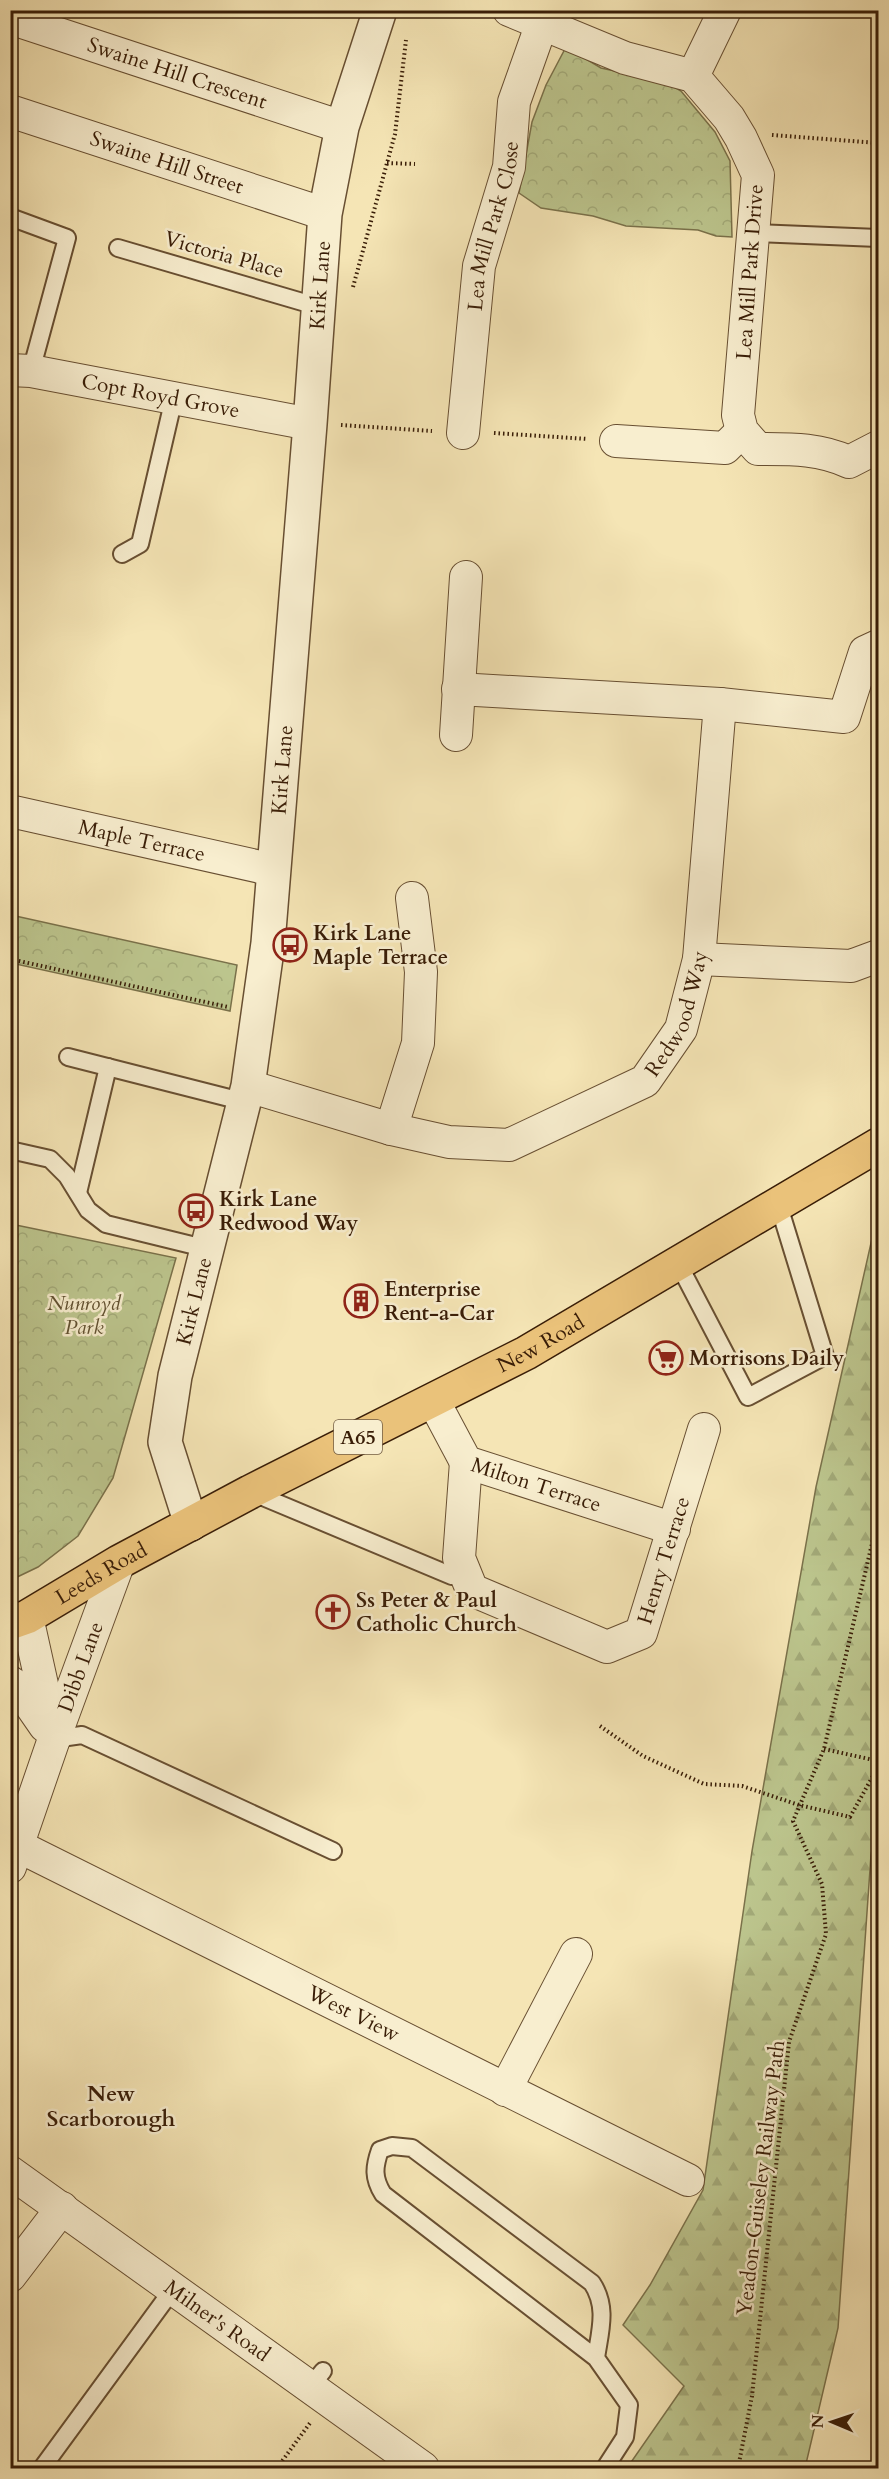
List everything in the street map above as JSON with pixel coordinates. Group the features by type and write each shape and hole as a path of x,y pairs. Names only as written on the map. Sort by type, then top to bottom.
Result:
{"main road":[{"name":"New Road","path":"191,1524 526,1353 879,1145"},
{"name":"Leeds Road","path":"19,1620 119,1562 191,1524"}],"street":[{"name":"Kirk Lane","path":"191,1524 165,1442 175,1376 247,1094 274,870 310,424 316,306 325,214 342,127 380,10"},
{"path":"509,10 625,58 693,76 725,10"},
{"name":"Swaine Hill Crescent","path":"10,18 342,127"},
{"name":"Lea Mill Park Close","path":"464,433 479,266 509,167 514,102 542,22"},
{"name":"Lea Mill Park Drive","path":"693,76 729,118 758,175 738,415 742,431"},
{"name":"Swaine Hill Street","path":"10,111 325,214"},
{"name":"Copt Royd Grove","path":"21,370 310,424"},
{"path":"616,441 726,448 742,431 758,448 805,449 831,454 849,462 879,447"},
{"path":"456,735 466,577"},
{"path":"458,689 720,704 844,717 865,652 879,646"},
{"name":"Redwood Way","path":"247,1094 449,1142 509,1145 645,1081 681,1029 699,958 720,704"},
{"name":"Maple Terrace","path":"10,811 274,870"},
{"path":"392,1129 418,1042 421,972 412,898"},
{"path":"699,958 851,966 879,956"},
{"name":"Milton Terrace","path":"433,1400 466,1462 674,1529"},
{"name":"Henry Terrace","path":"466,1462 459,1558 472,1590 607,1647 641,1633 705,1430"},
{"name":"Dibb Lane","path":"14,1856 119,1562"},
{"name":"Dibb Lane","path":"19,1620 54,1739"},
{"name":"Dibb Lane","path":"10,1682 18,1687 54,1739"},
{"name":"West View","path":"14,1856 505,2090 688,2180"},
{"path":"505,2090 576,1954"},
{"name":"Milner's Road","path":"10,2172 173,2289 316,2379 423,2469"},
{"path":"10,2276 62,2208"}],"lane":[{"path":"10,217 67,238 21,370"},
{"path":"753,233 879,238"},
{"name":"Victoria Place","path":"118,248 316,306"},
{"path":"122,554 140,544 174,398"},
{"path":"68,1057 247,1094"},
{"path":"78,1193 108,1067"},
{"path":"10,1150 50,1159 67,1176 88,1210 106,1224 208,1248"},
{"path":"678,1263 748,1397 825,1356 778,1203"},
{"path":"250,1492 452,1576"},
{"path":"54,1739 82,1735 333,1851"},
{"path":"596,2358 603,2308 600,2295 592,2283 412,2148 392,2146 380,2150 374,2165 375,2182 383,2194 596,2358 629,2405 625,2437 605,2469"},
{"path":"42,2469 173,2289"}],"path":[{"path":"352,291 395,134 406,38"},
{"path":"741,138 764,134 879,143"},
{"path":"387,163 415,164"},
{"path":"310,424 616,441"},
{"path":"10,958 258,1013"},
{"name":"Yeadon-Guiseley Railway Path","path":"738,2469 752,2396 789,2042 826,1934 822,1884 793,1821 824,1749 879,1518"},
{"path":"600,1726 644,1756 704,1784 742,1786 799,1805 850,1817 879,1767"},
{"path":"824,1749 879,1761"},
{"path":"277,2469 314,2418"}],"green space":[{"path":"566,47 601,68 666,82 681,91 715,132 730,161 732,237 716,236 698,230 626,226 593,216 541,208 519,193 532,122 546,85"},
{"path":"11,915 237,965 230,1011 11,963"},
{"path":"878,1212 878,1818 871,1855 838,2328 805,2468 627,2468 684,2386 623,2325 650,2285 703,2190 752,1851 816,1487"},
{"name":"Nunroyd Park","path":"11,1224 176,1258 113,1478 78,1536 38,1567 11,1580"}],"place":[{"name":"Kirk Lane Maple Terrace","path":"290,945"},
{"name":"Kirk Lane Redwood Way","path":"196,1211"},
{"name":"Enterprise Rent-a-Car","path":"361,1301"},
{"name":"Morrisons Daily","path":"666,1358"},
{"name":"Ss Peter & Paul Catholic Church","path":"333,1612"}],"district":[{"name":"New Scarborough","path":"111,2106"}]}
